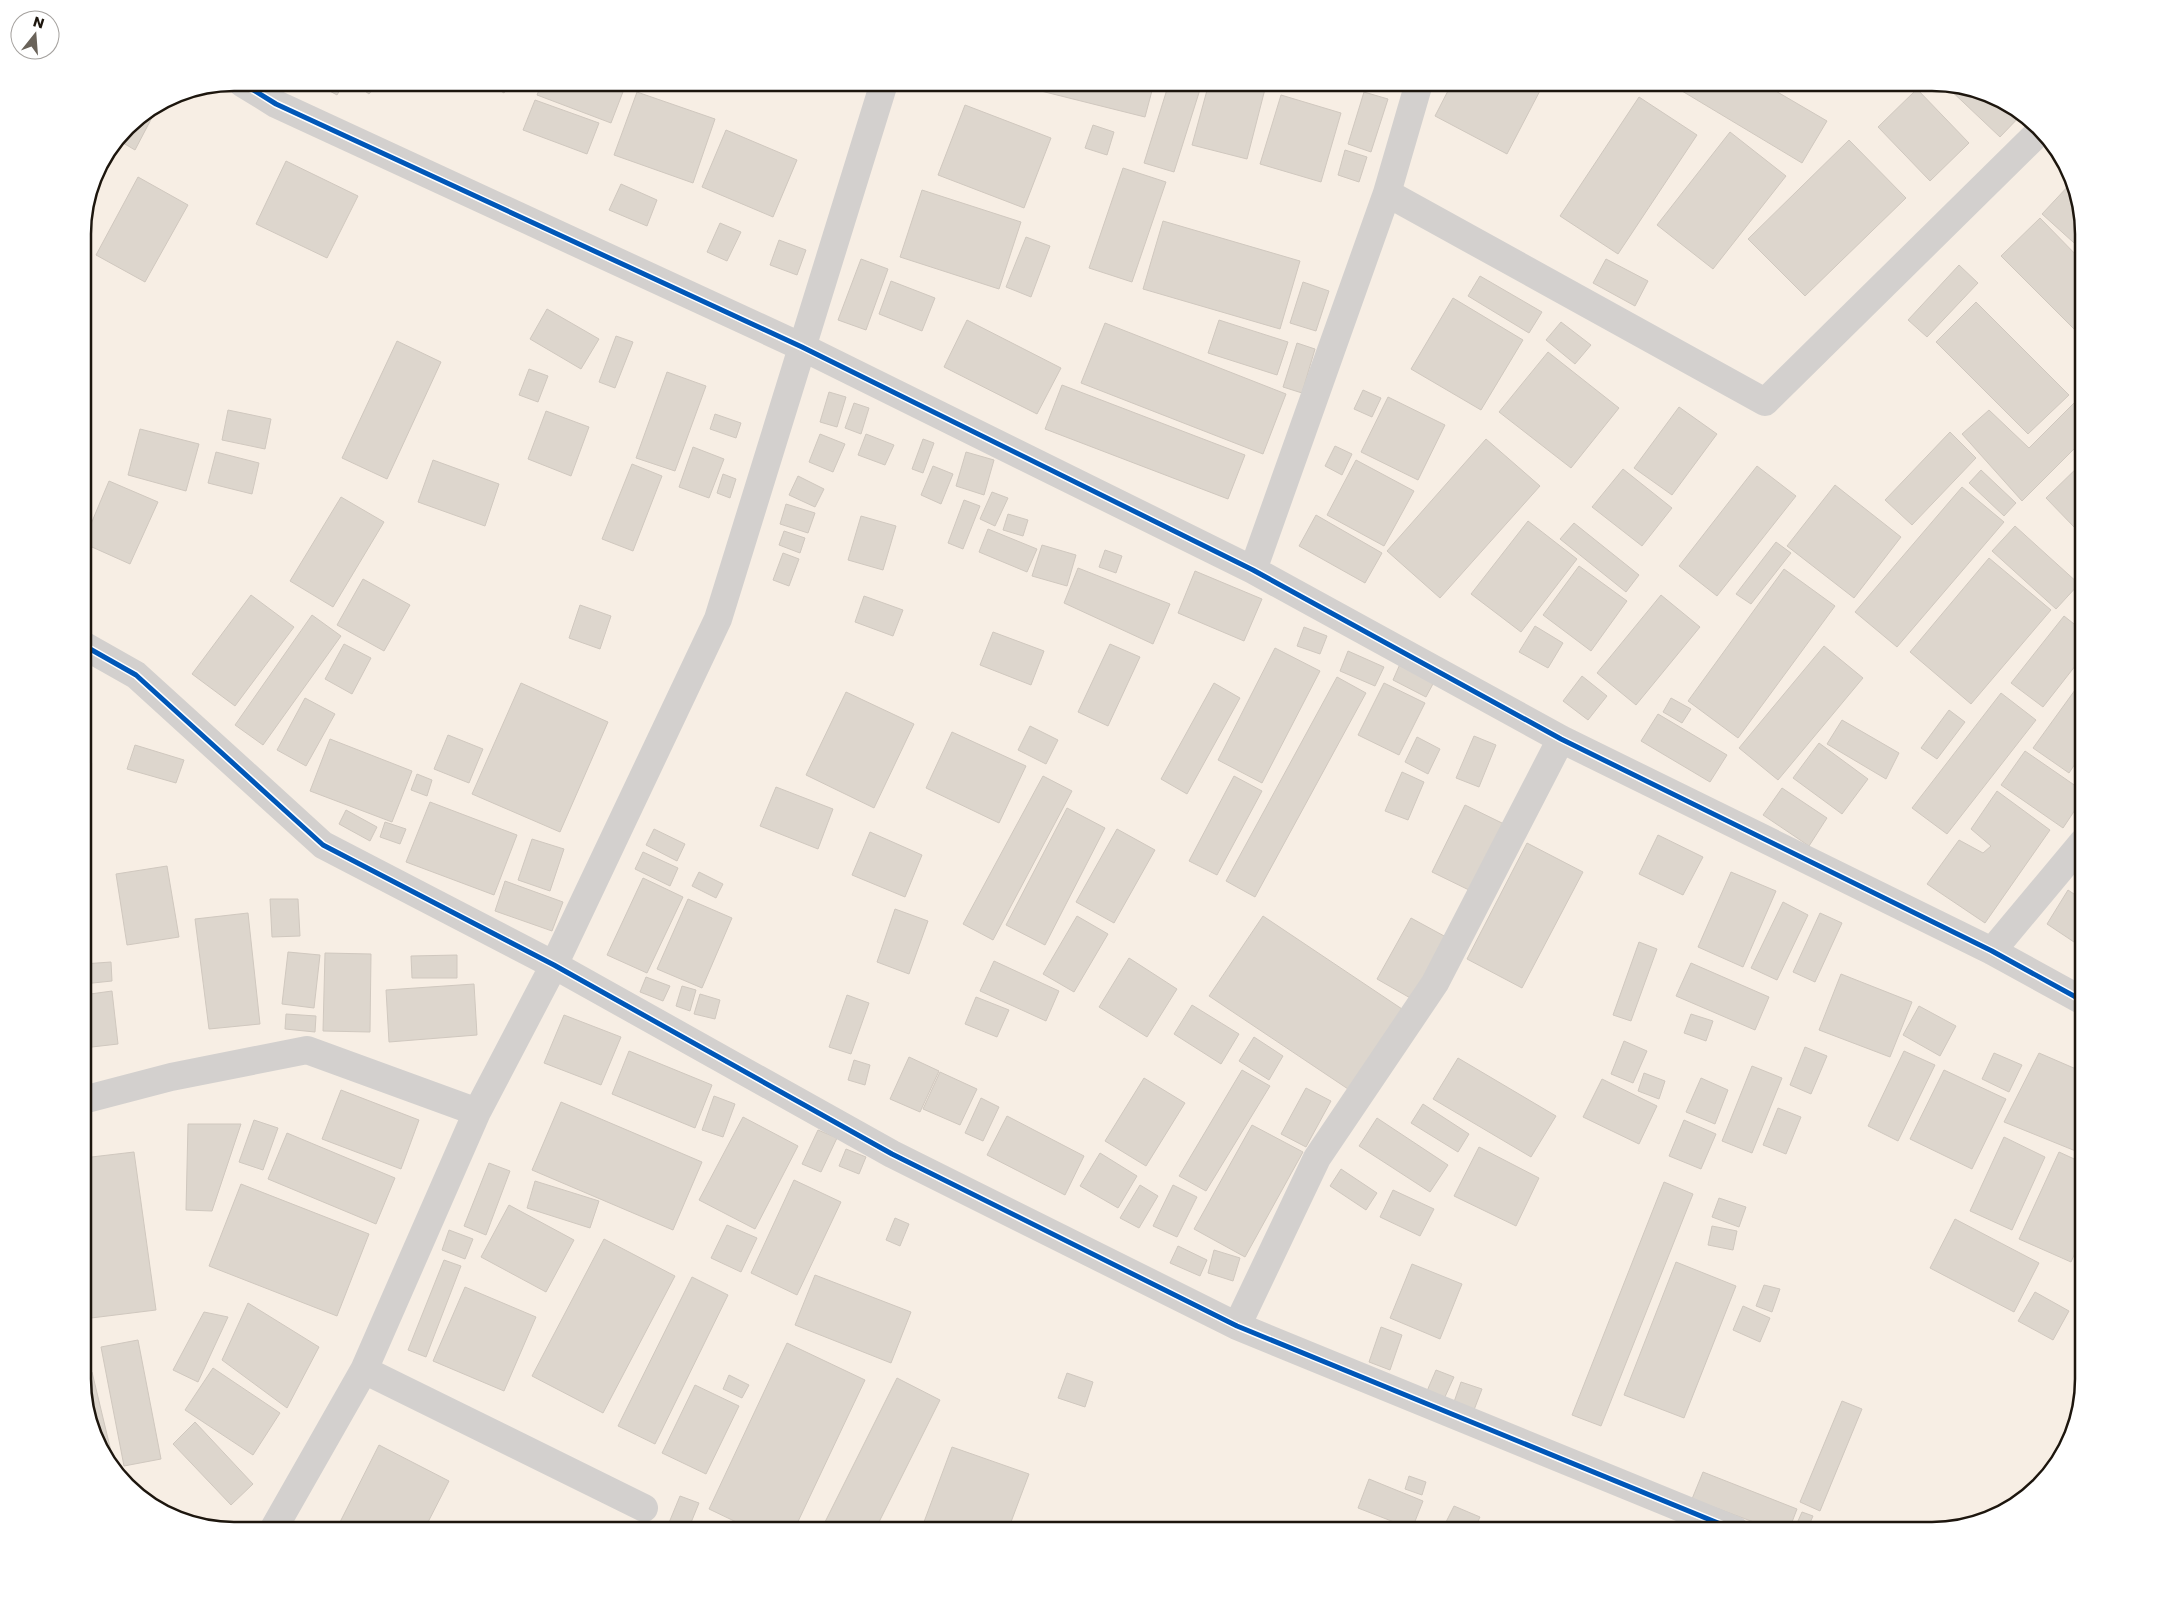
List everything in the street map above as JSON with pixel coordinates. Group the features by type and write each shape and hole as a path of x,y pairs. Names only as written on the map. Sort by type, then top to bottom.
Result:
{"street":[{"path":"1253,570 1387,193 1416,91"},
{"path":"257,92 276,104 802,347 1253,570 1561,739 1992,951 2075,996"},
{"path":"278,1522 364,1370 477,1112 554,965 718,619 881,92"},
{"path":"1387,193 1765,402 2035,136"},
{"path":"92,650 136,675 323,845 554,965 892,1154 1237,1326 1715,1522"},
{"path":"1237,1326 1317,1158 1435,982 1561,739"},
{"path":"1992,951 2075,853"},
{"path":"92,1098 171,1077 307,1050 477,1112"},
{"path":"364,1370 644,1508"}],"building":[{"path":"1152,91 1145,117 1043,92"},
{"path":"1166,91 1199,91 1174,172 1144,163"},
{"path":"1207,91 1264,91 1247,159 1192,145"},
{"path":"1448,91 1540,91 1507,154 1435,116"},
{"path":"1682,91 1776,91 1827,121 1802,163"},
{"path":"1915,91 1919,91 1969,143 1930,181 1878,127"},
{"path":"538,92 623,92 611,123 537,95"},
{"path":"637,92 715,119 693,183 614,155"},
{"path":"1364,92 1388,99 1371,152 1348,144"},
{"path":"1953,93 1995,106 2017,119 2000,137"},
{"path":"1281,95 1341,113 1321,182 1260,164"},
{"path":"1639,97 1697,135 1618,254 1560,216"},
{"path":"535,100 599,123 587,154 523,130"},
{"path":"965,105 1051,138 1024,208 938,175"},
{"path":"152,118 135,150 124,144"},
{"path":"1093,125 1114,132 1107,155 1085,148"},
{"path":"726,130 797,160 773,217 702,187"},
{"path":"1730,132 1786,176 1713,269 1657,225"},
{"path":"1849,140 1906,198 1805,296 1748,239"},
{"path":"1345,150 1367,157 1359,182 1338,175"},
{"path":"286,161 358,196 327,258 256,224"},
{"path":"1123,168 1166,182 1132,282 1089,268"},
{"path":"138,177 188,205 145,282 96,255"},
{"path":"621,184 657,200 647,226 609,210"},
{"path":"2067,187 2074,216 2075,244 2042,214"},
{"path":"922,190 1021,222 999,289 900,257"},
{"path":"2040,218 2075,254 2075,330 2001,256"},
{"path":"1163,221 1300,261 1280,329 1143,289"},
{"path":"720,223 741,232 727,261 707,252"},
{"path":"1026,237 1050,246 1031,297 1006,287"},
{"path":"779,240 806,250 797,275 770,265"},
{"path":"861,259 888,269 866,330 838,320"},
{"path":"1606,259 1648,281 1635,306 1593,283"},
{"path":"1959,265 1978,283 1927,337 1908,320"},
{"path":"1480,276 1542,312 1529,333 1468,296"},
{"path":"891,281 935,298 922,331 879,314"},
{"path":"1303,282 1329,291 1316,331 1290,323"},
{"path":"1453,298 1523,340 1481,410 1411,369"},
{"path":"1976,302 2069,395 2028,434 1936,342"},
{"path":"547,309 599,339 581,369 530,339"},
{"path":"967,320 1061,368 1037,414 944,367"},
{"path":"1219,320 1288,342 1277,375 1208,353"},
{"path":"1561,322 1591,345 1575,364 1546,340"},
{"path":"1105,323 1286,394 1263,454 1081,383"},
{"path":"616,336 633,342 615,388 599,382"},
{"path":"397,341 441,362 387,479 342,458"},
{"path":"1297,343 1315,349 1302,393 1283,387"},
{"path":"1548,352 1619,408 1571,468 1499,412"},
{"path":"529,369 548,376 538,402 519,395"},
{"path":"667,372 706,386 675,471 636,458"},
{"path":"1062,385 1245,455 1228,499 1045,429"},
{"path":"1363,390 1381,398 1372,417 1354,409"},
{"path":"829,392 846,397 837,427 820,422"},
{"path":"1388,397 1445,425 1418,480 1361,452"},
{"path":"2075,402 2075,448 2022,501 1962,434 1989,410 2029,448"},
{"path":"854,403 869,408 861,434 845,428"},
{"path":"1679,407 1717,434 1672,495 1634,468"},
{"path":"228,410 271,419 265,449 222,440"},
{"path":"546,411 589,427 571,476 528,459"},
{"path":"715,414 741,423 736,438 710,429"},
{"path":"140,429 199,444 186,491 128,475"},
{"path":"1950,432 1976,458 1912,525 1885,500"},
{"path":"820,434 845,444 833,472 809,462"},
{"path":"866,434 894,445 885,465 858,455"},
{"path":"923,439 934,443 923,473 912,469"},
{"path":"1486,439 1540,486 1440,598 1387,551"},
{"path":"1335,446 1352,454 1342,475 1325,466"},
{"path":"693,447 724,459 709,498 679,487"},
{"path":"216,452 259,463 252,494 208,483"},
{"path":"966,452 994,460 984,495 956,486"},
{"path":"433,460 499,484 485,526 418,502"},
{"path":"1356,460 1414,491 1384,546 1327,515"},
{"path":"632,464 662,476 633,551 602,539"},
{"path":"933,466 953,474 941,504 921,495"},
{"path":"1757,466 1796,496 1717,596 1679,566"},
{"path":"1623,469 1672,508 1642,546 1592,507"},
{"path":"1981,470 2016,503 2004,516 1969,483"},
{"path":"2075,470 2075,528 2046,498"},
{"path":"723,474 736,479 730,498 717,493"},
{"path":"798,476 824,489 815,507 789,495"},
{"path":"109,481 158,502 130,564 92,547 92,522"},
{"path":"1835,485 1901,537 1854,598 1787,546"},
{"path":"1962,487 2004,522 1897,647 1855,612"},
{"path":"992,492 1008,498 995,526 980,519"},
{"path":"341,497 384,522 333,607 290,581"},
{"path":"964,500 980,506 963,549 948,543"},
{"path":"786,504 815,513 808,533 780,524"},
{"path":"1008,514 1028,520 1023,536 1003,530"},
{"path":"1316,515 1382,553 1365,583 1299,546"},
{"path":"861,516 896,526 883,570 848,560"},
{"path":"1528,521 1577,559 1521,632 1471,594"},
{"path":"1574,523 1639,575 1626,592 1560,539"},
{"path":"2015,526 2075,580 2075,588 2056,609 1992,551"},
{"path":"988,529 1037,549 1027,572 979,552"},
{"path":"784,531 805,538 800,553 779,545"},
{"path":"1776,542 1791,553 1751,604 1736,594"},
{"path":"1042,545 1076,555 1067,586 1032,576"},
{"path":"1105,550 1122,556 1116,573 1099,567"},
{"path":"783,553 799,559 789,586 773,580"},
{"path":"1989,558 2051,610 1971,704 1910,652"},
{"path":"1579,566 1627,601 1591,651 1543,615"},
{"path":"1078,568 1170,604 1153,644 1064,603"},
{"path":"1784,569 1835,606 1738,738 1688,701"},
{"path":"1195,571 1262,599 1244,641 1178,613"},
{"path":"363,579 410,605 384,651 337,625"},
{"path":"251,595 294,627 235,706 192,674"},
{"path":"1661,595 1700,627 1636,705 1597,673"},
{"path":"864,596 903,610 893,636 855,622"},
{"path":"580,605 611,616 600,649 569,638"},
{"path":"312,615 341,636 263,745 235,725"},
{"path":"2064,616 2075,625 2075,666 2043,707 2011,683"},
{"path":"1535,626 1563,643 1548,668 1519,652"},
{"path":"1304,627 1327,636 1320,654 1297,646"},
{"path":"993,632 1044,651 1031,685 980,665"},
{"path":"344,644 371,658 352,694 325,679"},
{"path":"1110,644 1140,657 1108,726 1078,712"},
{"path":"1824,646 1863,678 1778,780 1739,748"},
{"path":"1275,648 1320,671 1262,783 1218,760"},
{"path":"1348,651 1384,667 1375,686 1340,671"},
{"path":"1400,664 1434,682 1426,697 1393,680"},
{"path":"1582,676 1607,696 1588,720 1563,701"},
{"path":"1337,677 1366,693 1255,897 1226,881"},
{"path":"521,683 608,722 560,832 472,794"},
{"path":"1214,683 1240,698 1187,794 1161,779"},
{"path":"1384,683 1425,703 1399,755 1358,735"},
{"path":"2075,690 2075,764 2069,773 2033,748"},
{"path":"846,692 914,724 874,808 806,775"},
{"path":"2001,693 2036,720 1947,834 1912,808"},
{"path":"305,698 335,714 306,766 277,750"},
{"path":"1671,698 1691,709 1682,723 1663,712"},
{"path":"1949,710 1965,722 1937,759 1921,748"},
{"path":"1658,714 1727,755 1710,782 1641,741"},
{"path":"1842,720 1899,753 1886,779 1827,744"},
{"path":"1030,726 1058,740 1046,764 1018,750"},
{"path":"952,732 1026,766 999,823 926,788"},
{"path":"448,735 483,749 469,783 434,769"},
{"path":"1474,736 1496,745 1479,787 1456,778"},
{"path":"1417,737 1440,749 1428,774 1405,762"},
{"path":"330,739 412,771 392,822 310,791"},
{"path":"1819,743 1868,779 1842,814 1793,778"},
{"path":"135,745 184,760 176,783 127,769"},
{"path":"2025,751 2075,785 2075,810 2063,828 2001,785"},
{"path":"1402,772 1424,782 1408,820 1385,811"},
{"path":"417,774 432,780 427,796 411,790"},
{"path":"1043,776 1072,791 993,940 963,924"},
{"path":"1234,776 1262,791 1217,875 1189,861"},
{"path":"776,787 833,809 818,849 760,826"},
{"path":"1782,788 1827,818 1809,846 1763,815"},
{"path":"1997,791 2050,830 1985,923 1927,884 1959,840 1983,853 1991,846 1971,829"},
{"path":"430,802 517,835 494,895 406,862"},
{"path":"1465,805 1504,824 1471,891 1432,872"},
{"path":"1067,808 1105,828 1045,945 1006,925"},
{"path":"346,810 377,827 370,841 339,824"},
{"path":"385,822 406,829 400,844 380,837"},
{"path":"654,829 685,844 677,861 646,845"},
{"path":"1117,829 1155,850 1114,923 1076,902"},
{"path":"870,832 922,855 905,897 852,875"},
{"path":"1658,835 1703,857 1683,895 1639,874"},
{"path":"532,839 564,849 550,891 518,880"},
{"path":"1527,843 1583,872 1522,988 1467,959"},
{"path":"643,852 678,868 670,886 635,869"},
{"path":"167,866 179,937 127,945 116,874"},
{"path":"699,872 723,884 716,898 692,886"},
{"path":"1731,872 1776,891 1743,967 1698,947"},
{"path":"643,878 683,897 647,973 607,955"},
{"path":"505,881 563,902 552,931 495,911"},
{"path":"2068,890 2075,895 2075,943 2047,924"},
{"path":"270,899 298,899 300,936 272,937"},
{"path":"688,899 732,918 702,988 657,969"},
{"path":"1783,902 1808,915 1777,980 1751,968"},
{"path":"895,909 928,921 909,974 877,962"},
{"path":"248,913 260,1024 209,1029 195,919"},
{"path":"1820,913 1842,923 1815,982 1793,972"},
{"path":"1077,916 1108,934 1074,992 1043,974"},
{"path":"1263,916 1405,1011 1351,1091 1209,996"},
{"path":"1411,918 1446,937 1412,999 1377,979"},
{"path":"1639,942 1657,949 1631,1021 1613,1015"},
{"path":"288,952 320,955 314,1008 282,1004"},
{"path":"325,953 371,954 370,1032 323,1031"},
{"path":"457,955 457,978 412,978 411,956"},
{"path":"1129,958 1177,989 1147,1037 1099,1007"},
{"path":"994,961 1059,991 1046,1021 980,991"},
{"path":"111,962 112,981 92,983 92,963"},
{"path":"1691,963 1769,997 1755,1030 1676,996"},
{"path":"1841,974 1912,1002 1890,1057 1819,1030"},
{"path":"646,977 670,986 663,1001 640,992"},
{"path":"474,984 477,1035 389,1042 386,990"},
{"path":"682,986 696,990 690,1011 676,1006"},
{"path":"112,991 118,1044 92,1047 92,994"},
{"path":"700,994 720,1000 715,1019 694,1014"},
{"path":"847,995 869,1003 851,1054 829,1047"},
{"path":"976,997 1009,1010 997,1037 965,1024"},
{"path":"1192,1005 1239,1034 1221,1064 1174,1034"},
{"path":"1919,1006 1956,1026 1940,1056 1903,1035"},
{"path":"286,1014 316,1016 315,1032 285,1029"},
{"path":"1691,1014 1713,1021 1706,1041 1684,1033"},
{"path":"564,1015 621,1037 601,1085 544,1063"},
{"path":"1254,1037 1283,1056 1269,1080 1239,1061"},
{"path":"1624,1041 1647,1051 1633,1083 1611,1074"},
{"path":"1805,1047 1827,1056 1811,1094 1790,1085"},
{"path":"629,1051 712,1085 695,1128 612,1094"},
{"path":"1904,1051 1935,1065 1898,1141 1868,1126"},
{"path":"1994,1053 2022,1065 2009,1092 1982,1079"},
{"path":"2039,1053 2075,1069 2075,1151 2004,1122"},
{"path":"909,1057 939,1071 920,1112 890,1099"},
{"path":"1458,1058 1556,1116 1531,1157 1433,1099"},
{"path":"854,1060 870,1065 865,1085 848,1080"},
{"path":"1752,1066 1782,1078 1752,1153 1722,1141"},
{"path":"1242,1070 1270,1086 1206,1191 1179,1176"},
{"path":"1944,1070 2006,1099 1972,1169 1910,1139"},
{"path":"940,1072 977,1089 960,1125 923,1109"},
{"path":"1644,1073 1665,1081 1659,1099 1638,1091"},
{"path":"1144,1078 1185,1103 1146,1166 1105,1141"},
{"path":"1701,1078 1728,1090 1715,1124 1686,1112"},
{"path":"1602,1079 1657,1106 1639,1144 1583,1117"},
{"path":"1306,1088 1331,1101 1306,1147 1281,1134"},
{"path":"341,1090 419,1120 401,1169 322,1139"},
{"path":"714,1096 735,1104 723,1137 702,1130"},
{"path":"981,1098 999,1107 983,1141 965,1133"},
{"path":"561,1102 702,1162 673,1230 532,1170"},
{"path":"1423,1104 1469,1134 1458,1152 1411,1123"},
{"path":"1778,1108 1801,1117 1786,1154 1763,1145"},
{"path":"1007,1116 1084,1156 1065,1195 987,1155"},
{"path":"743,1117 798,1146 755,1229 699,1200"},
{"path":"1377,1118 1448,1165 1430,1192 1359,1146"},
{"path":"254,1120 278,1128 263,1170 239,1162"},
{"path":"1684,1120 1716,1134 1701,1169 1669,1156"},
{"path":"188,1124 241,1124 212,1211 186,1210"},
{"path":"1252,1125 1303,1152 1245,1257 1194,1229"},
{"path":"818,1130 837,1138 821,1172 802,1164"},
{"path":"287,1133 395,1178 376,1224 268,1179"},
{"path":"2004,1137 2045,1157 2012,1230 1970,1211"},
{"path":"1479,1147 1539,1178 1516,1226 1454,1196"},
{"path":"846,1149 866,1157 859,1174 839,1166"},
{"path":"134,1152 156,1310 92,1318 92,1157"},
{"path":"2059,1152 2075,1159 2075,1253 2071,1262 2019,1239"},
{"path":"1100,1153 1137,1176 1118,1208 1080,1186"},
{"path":"489,1163 510,1171 486,1235 464,1226"},
{"path":"1341,1169 1377,1193 1366,1210 1330,1186"},
{"path":"794,1180 841,1202 797,1295 751,1273"},
{"path":"535,1181 599,1201 590,1228 527,1208"},
{"path":"1664,1182 1693,1194 1601,1426 1572,1415"},
{"path":"241,1184 369,1234 337,1316 209,1266"},
{"path":"1140,1185 1158,1196 1139,1228 1120,1218"},
{"path":"1173,1185 1197,1197 1177,1237 1153,1226"},
{"path":"1393,1190 1434,1209 1420,1236 1380,1217"},
{"path":"1719,1198 1746,1207 1739,1227 1712,1217"},
{"path":"509,1205 574,1240 546,1292 481,1257"},
{"path":"895,1218 909,1224 900,1246 886,1240"},
{"path":"1955,1219 2039,1263 2014,1312 1930,1268"},
{"path":"727,1225 757,1238 741,1272 711,1258"},
{"path":"1712,1226 1737,1231 1733,1250 1708,1245"},
{"path":"449,1230 473,1239 465,1259 442,1250"},
{"path":"604,1239 675,1276 603,1413 532,1376"},
{"path":"1178,1246 1207,1260 1200,1276 1170,1263"},
{"path":"1214,1250 1240,1258 1233,1281 1208,1273"},
{"path":"444,1260 461,1266 426,1357 408,1350"},
{"path":"1676,1262 1736,1286 1684,1418 1624,1395"},
{"path":"1412,1264 1462,1284 1440,1339 1390,1318"},
{"path":"815,1275 911,1312 891,1363 795,1325"},
{"path":"692,1277 728,1295 655,1444 618,1426"},
{"path":"1764,1285 1780,1289 1772,1312 1756,1306"},
{"path":"465,1287 536,1317 504,1391 433,1361"},
{"path":"2035,1292 2069,1311 2053,1340 2018,1321"},
{"path":"248,1303 319,1347 287,1408 222,1360"},
{"path":"1743,1306 1770,1318 1760,1342 1733,1330"},
{"path":"204,1312 228,1317 198,1382 173,1370"},
{"path":"1381,1327 1402,1335 1390,1370 1369,1362"},
{"path":"138,1340 161,1459 124,1466 101,1347"},
{"path":"787,1343 865,1380 798,1522 736,1522 709,1509"},
{"path":"213,1368 280,1413 253,1455 185,1410"},
{"path":"1436,1370 1454,1377 1444,1399 1427,1391"},
{"path":"92,1372 111,1452 96,1416 92,1397"},
{"path":"1067,1373 1093,1382 1085,1407 1058,1398"},
{"path":"729,1375 749,1385 742,1398 723,1389"},
{"path":"897,1378 940,1400 879,1522 825,1522"},
{"path":"1461,1382 1482,1389 1474,1410 1454,1402"},
{"path":"695,1385 739,1406 706,1474 662,1453"},
{"path":"1842,1401 1862,1409 1820,1511 1800,1502"},
{"path":"195,1422 253,1484 231,1505 173,1444"},
{"path":"379,1445 449,1481 428,1522 340,1522"},
{"path":"952,1447 1029,1474 1011,1522 924,1522"},
{"path":"1703,1472 1797,1509 1792,1522 1754,1522 1692,1499"},
{"path":"1409,1476 1426,1482 1422,1495 1405,1489"},
{"path":"1369,1479 1423,1501 1415,1522 1394,1522 1358,1508"},
{"path":"680,1496 699,1503 691,1522 669,1522"},
{"path":"1454,1506 1480,1517 1478,1522 1446,1522"},
{"path":"1802,1512 1813,1516 1810,1522 1798,1522"}],"cycle path":[{"path":"257,92 276,104 802,347 1253,570 1561,739 1992,951 2075,997"},
{"path":"92,650 136,675 323,845 554,965 892,1154 1237,1326 1715,1522"}]}
